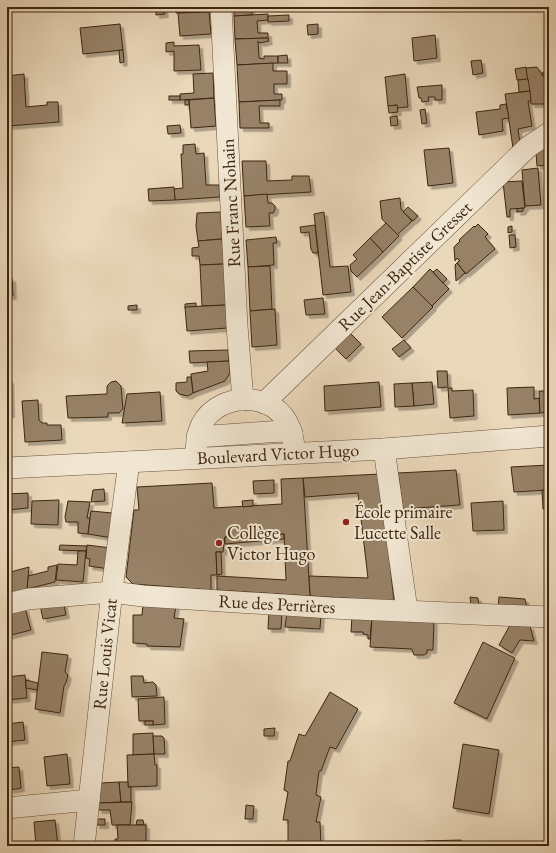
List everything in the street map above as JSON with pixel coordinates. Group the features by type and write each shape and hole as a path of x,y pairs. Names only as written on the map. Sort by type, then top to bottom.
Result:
{"street":[{"name":"Rue Franc Nohain","path":"221,7 237,326 243,400"},
{"name":"Rue Jean-Baptiste Gresset","path":"264,403 528,147 549,133"},
{"path":"196,458 197,437 203,422 214,410 231,401 255,400 264,403 279,413 287,421 293,442"},
{"path":"197,437 282,431 293,442"},
{"name":"Boulevard Victor Hugo","path":"7,468 196,458 293,442 384,449 549,436"},
{"path":"384,449 407,610"},
{"name":"Rue Louis Vicat","path":"84,846 112,592 129,462"},
{"name":"Rue des Perrières","path":"7,604 28,599 112,592 142,596 331,608 549,617"},
{"path":"7,808 89,800"}],"building":[{"path":"175,7 209,7 209,12 176,13"},
{"path":"234,7 251,7 252,15 234,16"},
{"path":"164,8 165,14 156,15 156,9"},
{"path":"209,12 211,34 180,36 178,13"},
{"path":"268,14 268,20 257,21 258,33 268,33 268,38 235,39 234,16"},
{"path":"289,15 289,21 268,22 268,16"},
{"path":"120,24 123,50 83,54 80,28"},
{"path":"318,24 318,34 308,35 307,25"},
{"path":"435,35 437,58 414,61 412,38"},
{"path":"268,38 269,41 260,43 258,41 259,58 264,59 264,56 278,56 278,63 237,65 235,39"},
{"path":"174,42 174,46 199,45 201,70 174,71 174,51 166,52 166,43"},
{"path":"119,50 123,50 124,62 120,63"},
{"path":"287,55 288,63 278,63 278,56"},
{"path":"481,60 483,73 473,75 471,61"},
{"path":"273,63 273,71 287,71 287,84 274,84 274,94 282,94 282,100 239,102 237,65"},
{"path":"526,67 528,79 517,80 515,69"},
{"path":"537,67 543,76 549,75 549,101 546,104 531,104 526,68"},
{"path":"549,69 549,75 543,76 542,73"},
{"path":"213,73 214,98 180,100 180,94 194,93 193,74"},
{"path":"24,74 26,107 47,105 47,102 58,102 59,122 8,126 7,76"},
{"path":"405,74 408,107 397,108 397,105 388,106 385,77"},
{"path":"528,79 530,91 519,92 518,80"},
{"path":"442,85 442,100 435,100 435,97 428,97 429,101 422,102 421,98 419,98 417,87"},
{"path":"530,91 531,101 528,101 532,126 518,129 520,143 513,148 505,94"},
{"path":"169,96 180,96 180,100 169,100"},
{"path":"214,98 216,126 191,128 189,100"},
{"path":"185,100 189,100 189,105 185,105"},
{"path":"280,100 280,106 259,106 260,123 269,123 269,128 240,128 239,102"},
{"path":"506,104 509,118 502,119 503,131 479,135 476,112 500,109 500,105"},
{"path":"397,105 398,112 389,113 388,106"},
{"path":"425,109 427,123 422,124 420,110"},
{"path":"397,116 398,125 391,126 390,117"},
{"path":"180,125 181,133 168,134 167,126"},
{"path":"195,144 196,154 204,153 206,185 219,185 220,197 175,200 174,189 183,188 181,154 183,154 183,145"},
{"path":"548,145 549,165 537,166 536,153"},
{"path":"449,148 453,183 428,186 424,150"},
{"path":"242,161 266,161 267,181 292,180 292,176 309,176 311,192 244,196"},
{"path":"538,168 541,205 525,206 522,170"},
{"path":"522,181 525,208 510,209 510,217 507,217 503,182"},
{"path":"174,187 175,200 149,201 148,189"},
{"path":"267,194 268,203 272,203 275,206 273,213 269,213 270,226 246,227 244,196"},
{"path":"400,198 401,209 412,221 397,235 382,219 380,201"},
{"path":"408,207 418,216 413,221 403,212"},
{"path":"523,208 523,211 517,212 517,209"},
{"path":"221,212 222,239 198,241 196,226 197,213"},
{"path":"324,212 330,267 348,266 351,292 323,295 314,214"},
{"path":"386,223 399,236 383,252 370,238"},
{"path":"478,224 488,234 485,237 495,249 466,274 457,263 460,261 457,258 455,261 454,247 460,241 459,240"},
{"path":"315,225 318,253 313,253 311,249 309,232 301,233 300,227"},
{"path":"512,226 512,232 508,233 508,227"},
{"path":"509,235 515,235 516,247 510,248"},
{"path":"276,237 277,243 273,243 274,265 248,267 246,240"},
{"path":"370,238 383,252 357,277 351,271 350,265 357,259 353,255"},
{"path":"222,239 224,264 200,265 199,256 192,256 192,248 199,247 198,241"},
{"path":"457,263 465,273 456,281 455,265"},
{"path":"224,264 226,305 202,306 200,265"},
{"path":"270,266 272,309 250,311 248,267"},
{"path":"430,269 449,289 432,306 413,287"},
{"path":"437,269 447,279 443,283 433,272"},
{"path":"7,278 12,278 13,296 7,296"},
{"path":"413,287 433,307 402,338 382,317"},
{"path":"323,298 325,314 306,315 304,300"},
{"path":"196,303 196,307 185,308 185,304"},
{"path":"137,305 137,310 128,310 128,306"},
{"path":"226,305 227,328 187,331 185,307"},
{"path":"275,309 277,345 252,347 250,311"},
{"path":"348,331 361,344 346,359 333,346"},
{"path":"404,340 411,348 399,357 392,349"},
{"path":"228,350 229,361 190,363 189,351"},
{"path":"229,361 230,373 225,381 193,393 191,374 208,371 207,362"},
{"path":"437,371 447,371 448,387 438,388"},
{"path":"187,377 191,377 193,393 188,396 179,394 176,391 176,383 187,382"},
{"path":"7,380 10,380 11,414 7,414"},
{"path":"116,381 121,386 123,409 119,413 108,413 108,417 68,418 66,396 107,394 107,386 111,382"},
{"path":"379,382 381,407 325,411 324,386"},
{"path":"432,382 434,404 414,406 412,383"},
{"path":"412,383 414,406 395,407 394,384"},
{"path":"534,387 534,399 539,398 540,413 508,415 507,388"},
{"path":"448,388 452,388 452,391 473,390 474,416 450,418"},
{"path":"539,391 549,391 549,412 540,413"},
{"path":"160,392 162,421 122,423 127,394"},
{"path":"38,400 39,420 42,423 47,423 47,425 61,425 62,440 25,442 22,401"},
{"path":"549,465 549,490 514,492 511,467"},
{"path":"456,470 460,505 403,509 398,473"},
{"path":"380,474 394,601 310,596 309,576 368,578 358,493 305,497 303,478"},
{"name":"Collège Victor Hugo","path":"303,478 310,596 217,590 217,576 286,580 284,534 225,537 223,552 216,552 217,575 211,575 211,590 133,584 126,577 134,510 139,510 137,487 212,483 214,508 282,504 281,479"},
{"path":"274,480 274,493 254,494 253,481"},
{"path":"104,489 105,501 91,502 93,490"},
{"path":"542,490 549,490 549,508 543,509"},
{"path":"28,493 28,508 7,510 7,494"},
{"path":"59,500 58,525 31,524 32,501"},
{"path":"253,500 253,506 243,507 242,501"},
{"path":"68,501 90,502 87,518 90,518 88,534 78,533 78,522 66,522 65,517"},
{"path":"503,501 504,530 473,531 471,503"},
{"path":"91,511 112,513 113,538 88,534"},
{"path":"284,534 284,539 225,544 225,537"},
{"path":"60,545 87,546 86,551 59,550"},
{"path":"87,545 111,548 109,569 89,566 90,559 86,558"},
{"path":"78,551 86,551 83,582 56,580 58,564 77,565"},
{"path":"216,552 221,552 222,574 217,575"},
{"path":"57,565 55,582 27,589 28,576 48,571 48,567"},
{"path":"29,567 27,589 7,594 7,573"},
{"path":"470,597 478,598 479,606 471,605"},
{"path":"499,597 525,599 527,608 498,607"},
{"path":"63,600 66,615 43,619 40,605"},
{"path":"143,604 176,606 174,618 184,619 180,647 147,646 147,644 133,643 133,615 142,615"},
{"path":"25,608 31,630 7,636 7,613"},
{"path":"269,611 282,612 281,629 268,629"},
{"path":"287,612 321,614 320,629 285,627"},
{"path":"352,616 372,617 370,639 368,639 368,635 363,634 363,632 351,632"},
{"path":"372,617 434,621 433,650 427,650 427,653 424,655 414,655 412,649 370,647"},
{"path":"510,625 530,626 534,641 520,640 512,653 499,645"},
{"path":"483,642 515,658 487,719 454,703"},
{"path":"42,652 68,655 65,672 68,675 64,686 60,713 35,709"},
{"path":"25,675 27,698 7,700 7,677"},
{"path":"131,676 143,676 144,683 153,682 156,685 157,696 132,697"},
{"path":"26,680 38,683 37,690 26,688"},
{"path":"330,692 358,709 336,749 330,747 321,771 319,771 316,795 321,797 316,822 320,822 321,846 288,846 288,820 283,820 288,792 284,790 288,761 290,761 299,734 305,736"},
{"path":"164,697 165,724 153,725 153,721 139,721 138,699"},
{"path":"145,721 153,721 153,725 145,725"},
{"path":"23,722 25,740 7,742 7,724"},
{"path":"275,728 274,736 264,736 264,729"},
{"path":"153,733 154,754 133,755 133,734"},
{"path":"153,736 162,736 164,738 165,754 154,754"},
{"path":"463,744 499,750 489,814 453,808"},
{"path":"67,754 70,784 47,786 44,757"},
{"path":"154,754 155,765 157,765 157,786 128,787 127,755"},
{"path":"19,767 21,788 10,790 10,785 7,785 7,768"},
{"path":"119,782 121,802 99,803 101,783"},
{"path":"119,782 128,782 128,787 131,787 131,802 121,802"},
{"path":"132,802 130,825 112,825 110,810 98,810 99,803"},
{"path":"246,805 254,806 253,819 245,819"},
{"path":"97,819 105,819 105,825 96,825"},
{"path":"55,820 58,846 36,846 34,822"},
{"path":"137,820 143,820 144,825 136,825"},
{"path":"117,825 146,825 146,846 115,846 115,839 118,839"},
{"path":"461,840 462,846 425,846 425,841"}],"place":[{"name":"École primaire Lucette Salle","path":"346,522"},
{"name":"Collège Victor Hugo","path":"219,543"}]}
